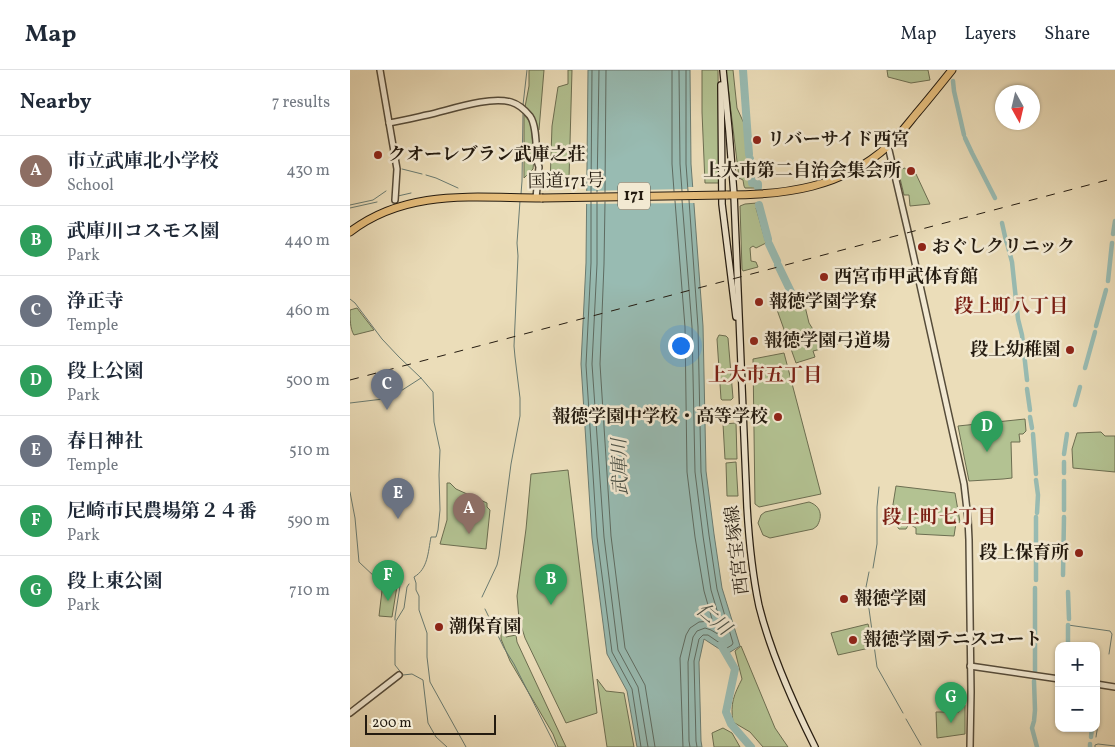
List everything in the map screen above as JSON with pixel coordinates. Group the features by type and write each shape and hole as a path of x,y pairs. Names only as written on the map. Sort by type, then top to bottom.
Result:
{"highway":[{"name":"国道171号","path":"350,232 369,219 397,207 452,197 539,198 772,194 816,186 842,176 867,162 888,146 952,70"}],"main road":[{"name":"西宮宝塚線","path":"722,70 734,195 750,554 761,612 776,658 815,747"},
{"name":"西宮宝塚線","path":"722,70 722,204 739,338"}],"street":[{"path":"380,70 397,169 395,200"},
{"path":"389,123 488,101 504,101 518,105 529,114 533,123 539,167 539,198"},
{"path":"888,146 964,484 969,533 970,747"},
{"path":"970,666 1055,678"},
{"path":"350,713 400,675"},
{"path":"1100,685 1115,687"}],"green space":[{"path":"529,70 544,70 539,130 537,130 532,115 525,107 529,86"},
{"path":"568,70 572,70 569,179 550,185 552,126 558,87 568,84"},
{"path":"702,70 718,70 719,183 705,183"},
{"path":"726,70 733,70 737,108 746,128 749,171 759,188 745,188 743,180 739,178"},
{"path":"887,70 928,70 930,80 911,83 888,77"},
{"path":"524,115 531,123 534,158 533,169 524,178"},
{"path":"905,168 910,176 916,174 930,204 910,206 909,195 904,195 898,170"},
{"path":"757,203 758,206 756,208 766,243 756,248 753,246 750,248 751,261 756,262 758,267 743,271 740,206"},
{"path":"803,298 809,323 814,331 838,342 837,345 813,351 815,357 796,363 776,307"},
{"path":"357,308 374,330 354,335 351,327 350,310"},
{"path":"719,335 728,338 733,398 731,400 721,399 717,339"},
{"path":"784,353 821,494 759,507 755,504 753,359"},
{"path":"1025,419 1026,431 1023,434 1019,434 1020,442 1011,442 1012,478 969,481 958,426"},
{"path":"736,423 737,459 725,459 723,424"},
{"path":"1101,432 1105,436 1115,436 1115,472 1073,468 1072,449 1077,433"},
{"path":"736,462 738,496 727,496 726,463"},
{"path":"568,470 597,713 566,723 525,638 519,619 517,596 531,474"},
{"path":"447,483 487,503 487,507 490,510 486,549 440,544 447,520"},
{"path":"896,486 955,493 960,522 956,523 954,536 916,534 916,528 909,524 906,529 899,529 891,517"},
{"path":"809,502 816,506 820,512 820,519 817,526 813,529 770,538 763,535 758,523 761,515 765,512"},
{"path":"383,582 397,586 392,617 379,616"},
{"path":"501,620 505,623 506,637 516,635 517,642 566,747 558,747 553,734 510,661 501,639"},
{"name":"報徳学園テニスコート","path":"868,624 874,647 838,655 831,633"},
{"path":"741,646 775,728 788,747 763,747 750,732 733,722 733,699 742,679 735,651"},
{"path":"597,679 606,691 624,693 634,747 607,747"},
{"path":"959,705 965,705 965,734 937,738 936,712 959,712"},
{"path":"723,728 732,733 740,747 714,747 712,733"}],"water":[{"name":"武庫川","path":"588,70 690,70 691,164 703,326 706,471 722,588 740,646 727,654 704,639 699,662 702,747 637,747 627,691 607,654 592,538 581,364 586,263"}],"pier":[{"path":"687,187 695,187 696,203 583,204 584,191 687,189"}],"waterway":[{"path":"523,105 527,70"},
{"path":"743,70 749,154"},
{"path":"953,81 964,135"},
{"path":"521,194 523,113"},
{"path":"965,138 995,198"},
{"path":"750,159 752,183 758,184 758,187"},
{"path":"402,169 422,174"},
{"path":"426,175 458,188"},
{"path":"350,205 373,200 386,191"},
{"path":"398,196 411,193"},
{"path":"482,597 497,565 499,556 511,464 520,416 520,398 514,346 520,201"},
{"path":"350,208 377,202"},
{"path":"759,205 768,239"},
{"path":"1113,234 1115,221"},
{"path":"1002,223 1006,241"},
{"path":"1007,243 1012,262 1027,380"},
{"path":"1108,281 1112,243"},
{"path":"769,244 777,261"},
{"path":"778,265 792,294"},
{"path":"1096,326 1106,290"},
{"path":"350,299 382,339 433,392 434,422 440,450 438,530 436,537 431,537 425,565 419,574 414,577 419,596 419,610 427,633 430,682 466,747"},
{"path":"1085,368 1095,332"},
{"path":"350,403 393,396 421,378"},
{"path":"1075,405 1080,387"},
{"path":"1027,389 1030,410"},
{"path":"1030,417 1032,428"},
{"path":"1033,434 1036,474"},
{"path":"1064,454 1067,434"},
{"path":"1064,462 1064,473"},
{"path":"1036,480 1038,495 1037,513"},
{"path":"1064,481 1064,510"},
{"path":"873,568 877,544 879,487"},
{"path":"350,492 355,518 359,562 376,578 400,586 395,620"},
{"path":"1036,517 1036,580"},
{"path":"1063,575 1064,517"},
{"path":"869,572 866,587 877,667 903,713"},
{"path":"409,584 404,608 396,621 395,665 403,675 412,674 423,680 428,723 436,737 447,747"},
{"path":"1035,588 1035,672"},
{"path":"1068,592 1069,619"},
{"path":"485,609 556,747"},
{"path":"1068,625 1110,631 1112,634 1109,654"},
{"path":"1068,625 1068,642"},
{"name":"仁川","path":"721,645 735,669 726,712 731,724 751,747"},
{"path":"1034,681 1035,710 1032,728 1037,747"},
{"path":"906,719 921,745"},
{"path":"1091,737 1092,732"},
{"path":"1096,737 1097,732"},
{"path":"1095,747 1098,744 1115,746"}],"railway":[{"path":"350,380 1115,178"}],"place":[{"name":"リバーサイド西宮","path":"757,140"},
{"name":"クオーレブラン武庫之荘","path":"378,155"},
{"name":"上大市第二自治会集会所","path":"911,171"},
{"name":"おぐしクリニック","path":"922,247"},
{"name":"西宮市甲武体育館","path":"824,277"},
{"name":"報徳学園学寮","path":"759,302"},
{"name":"報徳学園弓道場","path":"754,341"},
{"name":"段上幼稚園","path":"1070,350"},
{"name":"浄正寺","path":"387,410"},
{"name":"報徳学園中学校・高等学校","path":"778,417"},
{"name":"段上公園","path":"987,452"},
{"name":"春日神社","path":"398,519"},
{"name":"市立武庫北小学校","path":"469,534"},
{"name":"段上保育所","path":"1079,553"},
{"name":"報徳学園","path":"844,599"},
{"name":"尼崎市民農場第２４番","path":"388,601"},
{"name":"武庫川コスモス園","path":"551,605"},
{"name":"潮保育園","path":"439,627"},
{"name":"報徳学園テニスコート","path":"853,640"},
{"name":"段上東公園","path":"951,723"}],"district":[{"name":"段上町八丁目","path":"1011,307"},
{"name":"上大市五丁目","path":"765,376"},
{"name":"段上町七丁目","path":"939,518"}]}
